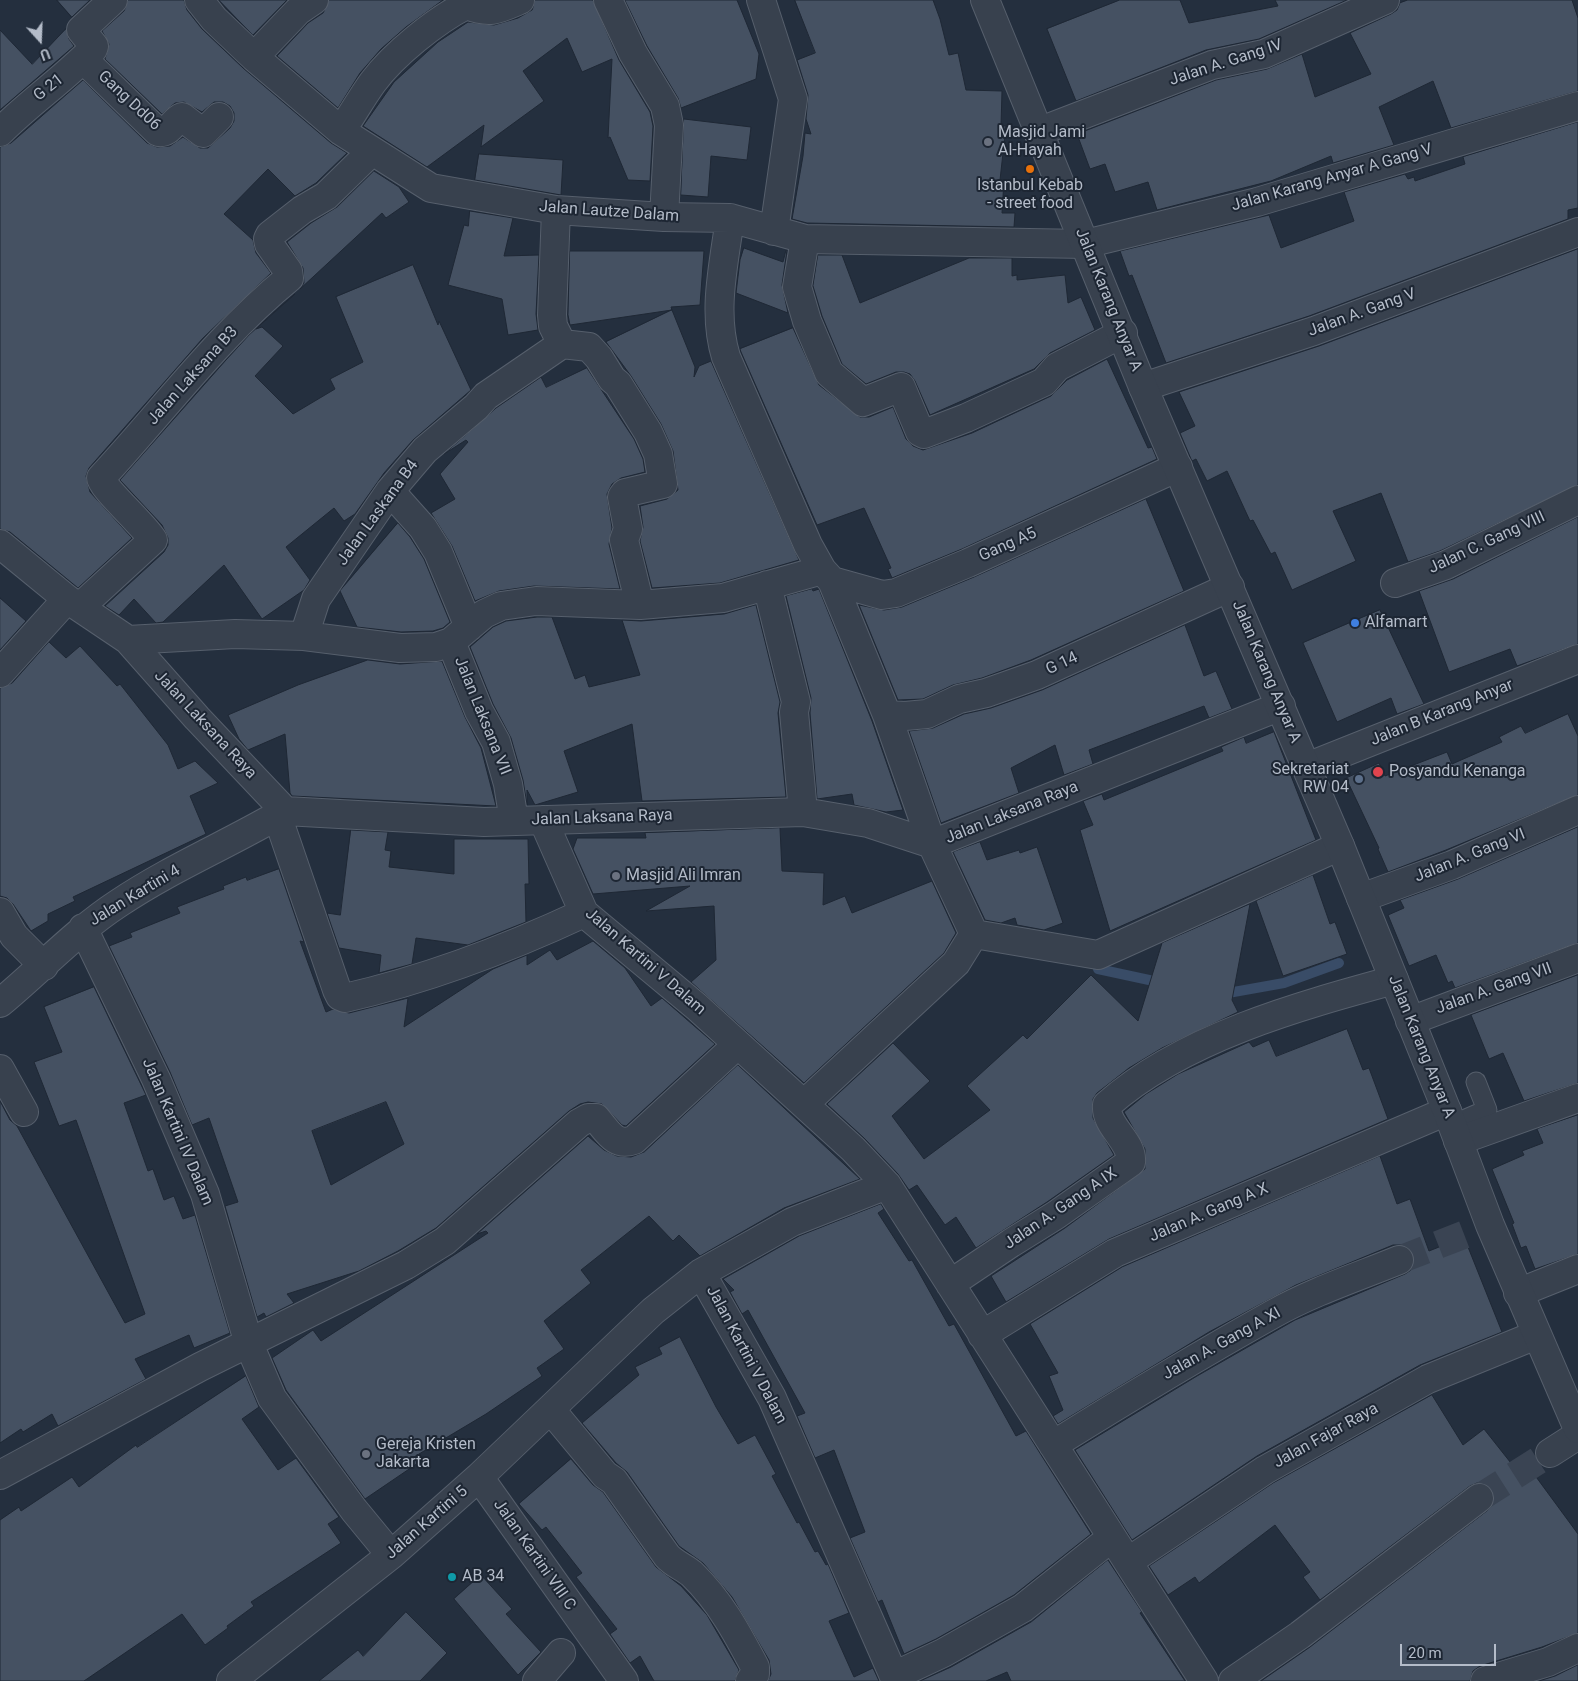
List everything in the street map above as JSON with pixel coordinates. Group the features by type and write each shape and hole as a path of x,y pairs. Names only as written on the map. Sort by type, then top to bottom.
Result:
{"street":[{"path":"83,59 94,46 82,32 82,28 112,0"},
{"name":"Jalan Lautze Dalam","path":"199,0 214,19 254,57 341,131 371,152 431,188 556,210 664,217 730,218 805,239 1085,244"},
{"path":"254,57 298,11 314,0"},
{"path":"341,131 373,82 386,66 415,40 453,12 466,5 482,11 497,10 520,0"},
{"path":"608,0 634,53 665,106 669,125 664,217"},
{"path":"762,0 793,99 774,231"},
{"name":"Jalan Karang Anyar A","path":"985,0 1038,132 1123,333 1143,387 1340,846 1452,1125 1483,1227 1518,1293 1536,1335 1572,1399 1578,1429"},
{"name":"Jalan A. Gang IV","path":"1038,132 1212,65 1264,54 1385,0"},
{"name":"Gang Dd06","path":"83,59 158,132 167,131 178,118 182,117 203,133 219,117"},
{"name":"G 21","path":"0,132 21,111 83,59"},
{"name":"Jalan Karang Anyar A Gang V","path":"1085,244 1257,202 1578,106"},
{"name":"Jalan Laksana B3","path":"74,603 153,540 102,483 101,478 209,355 269,294 289,278 288,271 269,244 268,239 270,236 302,210 326,196 371,152"},
{"path":"556,210 553,326 562,344 589,347 594,351 612,379 618,384 648,432 658,454 663,484 625,493 622,497 628,529 624,540 640,605"},
{"path":"730,218 719,305 722,343 808,544 827,575 887,715 932,844 974,934"},
{"name":"Jalan A. Gang V","path":"1143,387 1314,331 1578,232"},
{"path":"805,239 797,286 807,321 829,373 862,402 901,387 920,432 924,434 966,418 1044,382 1056,367 1123,333"},
{"name":"Jalan Laskana B4","path":"304,636 316,599 390,491 425,450 476,407 486,396 562,344"},
{"name":"Gang A5","path":"827,575 882,595 896,593 968,563 1178,467"},
{"name":"Jalan Laksana VII","path":"390,491 423,528 438,552 479,711 496,742 508,784 514,821"},
{"name":"Jalan C. Gang VIII","path":"1395,582 1446,565 1578,500"},
{"name":"Jalan Laksana Raya","path":"0,544 74,603 128,640 281,813 484,822 802,812 868,823 932,844 1281,706"},
{"path":"128,640 235,634 304,636 419,649 436,647 460,634 484,614 501,606 529,602 640,605 723,598 767,585 827,575"},
{"path":"767,585 796,702 794,712 802,812"},
{"name":"G 14","path":"887,715 927,714 959,699 986,693 1037,675 1230,587"},
{"path":"0,673 74,603"},
{"name":"Jalan B Karang Anyar","path":"1307,767 1578,659"},
{"name":"Jalan A. Gang VI","path":"1361,898 1452,865 1578,810"},
{"path":"281,813 337,990 340,996 345,998 416,980 528,939 584,913"},
{"name":"Jalan Kartini 4","path":"0,1003 44,966 83,928 120,902 281,813"},
{"name":"Jalan Kartini V Dalam","path":"543,820 584,913 697,1007 853,1149 887,1185 1204,1681"},
{"path":"974,934 1098,955 1340,846"},
{"path":"0,912 14,936 44,966"},
{"name":"Jalan Kartini IV Dalam","path":"83,928 156,1079 204,1194 249,1344 272,1398 354,1510 391,1555"},
{"path":"804,1104 956,963 974,934"},
{"name":"Jalan A. Gang VII","path":"1410,1021 1578,958"},
{"name":"Jalan A. Gang A IX","path":"950,1284 1056,1215 1131,1162 1130,1153 1108,1118 1106,1111 1107,1105 1120,1093 1175,1059 1235,1030 1292,1009 1394,980"},
{"path":"0,1475 200,1367 406,1265 445,1241 579,1123 588,1118 596,1118 615,1141 625,1143 634,1140 737,1045"},
{"path":"0,1068 24,1112"},
{"name":"Jalan A. Gang A X","path":"982,1335 1115,1253 1452,1125 1578,1098"},
{"name":"Jalan Kartini V Dalam","path":"887,1185 792,1222 701,1273 772,1398 895,1678"},
{"name":"Jalan A. Gang A XI","path":"1053,1445 1202,1353 1273,1314 1338,1284 1399,1260"},
{"path":"1518,1293 1578,1269"},
{"name":"Jalan Kartini 5","path":"231,1681 391,1555 551,1410 653,1311 701,1273"},
{"name":"Jalan Fajar Raya","path":"1129,1561 1265,1470 1419,1384 1536,1335"},
{"path":"551,1410 605,1475 614,1481 667,1556 677,1566 690,1573 727,1615 755,1667 756,1674 750,1681"},
{"path":"1550,1453 1578,1435"},
{"name":"Jalan Kartini VIII C","path":"479,1477 624,1681"},
{"path":"1233,1681 1300,1635 1479,1498"},
{"path":"895,1678 1023,1608 1112,1538"},
{"path":"1485,1681 1548,1662 1578,1648"},
{"path":"537,1681 562,1653"}],"lane":[{"path":"1452,1125 1487,1110 1476,1082"}],"building":[{"path":"57,0 90,0 72,17"},
{"path":"128,0 184,0 187,10 202,29 243,68 331,143 347,153 316,183 295,196 268,169 224,214 253,240 256,253 271,273 203,338 89,468 86,476 90,492 132,538 78,588 10,532 0,529 0,147 11,143 83,80 147,143 157,147 170,146 183,137 200,148 208,148 230,128 234,121 234,113 230,106 223,102 214,102 202,112 184,102 175,103 162,114 105,59 109,44 102,31 124,11"},
{"path":"219,0 287,0 253,35"},
{"path":"329,0 443,0 406,27 381,49 360,73 338,108 277,56 308,23 323,13"},
{"path":"535,0 593,0 619,60 650,112 653,126 650,181 628,180 610,137 608,138 612,59 582,72 567,38 523,71 544,101 481,147 484,125 427,167 363,126 394,82 438,42 468,22 494,25 518,18 532,10"},
{"path":"625,0 737,0 759,54 756,79 681,108 678,98 647,46"},
{"path":"795,0 933,0 949,55 958,53 966,90 1002,91 1001,126 1006,126 1000,180 1004,180 1002,213 1015,213 1014,227 807,223 792,219 805,133 811,134 806,119 808,95 797,60 815,53"},
{"path":"1120,0 1180,0 1189,23 1278,6 1275,0 1347,0 1259,39 1206,50 1076,101 1047,29"},
{"path":"1408,0 1572,0 1578,18 1578,91 1451,128 1433,81 1379,107 1394,145 1333,163 1331,156 1271,181 1157,210 1148,182 1115,192 1105,164 1090,169 1077,134 1216,80 1267,69 1302,54 1315,97 1371,74 1350,33 1391,14 1397,10 1400,3"},
{"path":"66,29 69,39 74,46 0,110 0,30 32,64"},
{"path":"684,119 751,127 747,160 711,156 708,197 681,195"},
{"path":"1578,122 1578,208 1568,210 1568,219 1309,316 1166,363 1132,275 1129,276 1120,251 1269,215 1281,248 1354,221 1344,192 1405,174 1408,179 1414,177 1415,181 1465,164 1463,157"},
{"path":"479,154 563,160 561,195 475,180"},
{"path":"374,171 399,187 409,202 386,218 382,213 300,289 304,283 303,268 287,242 311,223 337,207"},
{"path":"470,211 513,218 504,256 539,255 536,314 538,330 508,335 502,299 448,285 464,225 468,226"},
{"path":"744,248 783,262 787,250 782,285 788,313 736,293 740,260"},
{"path":"1578,249 1578,485 1440,551 1408,562 1381,493 1333,511 1356,561 1292,590 1275,552 1271,554 1253,520 1250,521 1227,471 1207,481 1196,459 1192,461 1180,433 1195,426 1179,392 1319,346"},
{"path":"570,251 704,251 700,305 671,307 672,310 570,325 568,315"},
{"path":"818,255 842,255 860,303 969,258 1012,258 1012,276 1017,275 1017,280 1065,275 1068,303 1081,297 1095,330 1050,353 1034,369 930,415 910,374 896,372 866,384 842,364 822,316 813,286"},
{"path":"413,265 438,325 439,321 471,390 413,440 384,473 355,514 344,521 334,508 286,547 310,580 304,590 262,619 224,565 163,622 156,623 134,599 119,615 105,606 164,552 168,545 168,538 162,525 120,480 226,360 249,335 295,294 256,329 262,327 283,346 255,376 293,414 335,389 330,379 363,362 336,297"},
{"path":"672,310 695,367 694,377 699,366 711,361 799,560 720,583 652,588 640,541 643,527 640,506 667,499 678,490 673,451 661,424 631,376 606,342"},
{"path":"793,328 819,385 860,417 869,417 893,407 906,439 913,446 923,450 972,433 1051,396 1067,380 1107,359 1148,448 1152,447 1157,459 962,549 892,578 888,569 891,568 864,508 817,525 741,352 740,349"},
{"path":"587,368 634,439 643,459 645,472 621,478 612,484 607,494 612,528 609,544 620,589 534,586 499,591 475,601 452,546 431,513 455,499 440,474 468,442 466,440 444,454 496,408 541,377 546,387"},
{"path":"1146,499 1184,591 1031,660 982,678 953,685 923,699 898,700 859,605 884,610 902,607 974,577"},
{"path":"1578,517 1578,644 1517,666 1510,649 1449,672 1419,591 1453,579"},
{"path":"398,523 410,537 424,559 450,622 443,628 433,631 401,632 357,627 340,591"},
{"path":"812,589 813,591 819,589 872,721 903,810 886,812 854,805 852,794 817,799 810,713 811,698 786,596"},
{"path":"0,598 26,621 0,650"},
{"path":"756,605 780,702 778,713 786,797 642,801 632,724 564,751 578,792 535,805 527,790 527,805 523,780 511,738 493,704 470,647 493,627 506,621 552,617 575,679 585,675 589,687 640,675 622,620 641,621 724,614"},
{"path":"1380,610 1424,704 1397,714 1391,698 1337,722 1303,643"},
{"path":"1185,625 1204,676 1216,671 1232,709 1209,718 1204,706 1089,750 1093,764 1064,775 1055,745 1011,768 1019,793 941,823 909,731 933,728 964,714 991,708 1042,690"},
{"path":"49,642 66,658 80,646 117,686 120,684 168,745 178,769 195,761 218,783 190,796 206,834 73,897 75,901 48,914 48,921 31,931 13,904 7,898 0,896 0,688 12,683"},
{"path":"368,660 400,664 442,661 465,717 481,748 496,806 292,796 290,793 285,734 248,750 239,739 228,715 298,685"},
{"path":"1568,714 1578,736 1578,795 1388,872 1379,848 1346,778 1379,763 1385,776 1447,752 1452,764 1502,742 1499,737 1521,726 1525,733"},
{"path":"1274,732 1316,840 1110,931 1080,830 1093,825 1083,801 1102,794 1104,800 1223,751 1221,747 1244,737 1246,743"},
{"path":"1578,827 1578,943 1455,988 1452,981 1448,983 1436,955 1409,966 1388,915 1404,908 1400,900 1458,879"},
{"path":"780,828 782,871 824,873 823,905 845,896 852,913 932,881 956,933 944,953 804,1083 691,982 716,960 714,906 646,911 690,886 593,894 573,849 577,838 646,838 645,833"},
{"path":"351,830 388,832 385,850 391,851 389,867 454,874 454,839 528,839 529,884 525,884 526,922 468,945 416,938 412,964 379,973 381,955 339,948 327,913 340,915"},
{"path":"980,842 987,860 1019,850 1020,853 1037,847 1063,923 1044,930 1017,925 1015,918 1001,923 985,920 953,852"},
{"path":"279,869 304,942 300,941 326,1012 333,1009 349,1013 408,998 404,1027 493,969 527,955 527,965 550,950 557,960 593,941 625,968 651,1006 662,998 715,1044 626,1126 622,1125 602,1104 588,1102 580,1104 569,1111 436,1228 398,1251 359,1271 287,1294 294,1303 266,1317 264,1313 257,1317 225,1206 238,1202 209,1118 192,1125 170,1072 109,946 132,937 130,933 180,913 177,907 224,889 223,886 246,877 247,880","holes":["386,1102 404,1144 331,1185 312,1131"]},
{"path":"1313,875 1330,924 1335,922 1347,954 1283,976 1256,901"},
{"path":"1250,904 1232,1000 1238,1012 1162,1048 1129,1068 1097,1093 1093,1099 1093,1118 1114,1155 1047,1202 976,1248 956,1217 945,1225 917,1185 909,1190 898,1174 864,1138 827,1104 893,1043 930,1081 892,1116 924,1159 990,1110 967,1086 1023,1035 1027,1039 1091,975 1138,1021 1162,943"},
{"path":"1578,975 1578,1083 1524,1101 1503,1053 1489,1059 1471,1015"},
{"path":"94,987 146,1095 124,1103 148,1171 153,1169 164,1200 174,1196 183,1219 195,1215 230,1333 194,1348 189,1335 135,1359 146,1379 58,1426 52,1414 23,1432 21,1429 0,1443 0,1101 10,1120 17,1126 125,1323 145,1314 76,1120 59,1126 34,1062 62,1052 44,1007"},
{"path":"1347,1029 1363,1070 1369,1068 1388,1119 1109,1239 1006,1302 991,1276 1065,1228 1145,1169 1145,1149 1124,1112 1146,1094 1178,1074 1249,1042 1253,1047 1269,1040 1276,1056"},
{"path":"738,1065 860,1179 784,1208 700,1256 679,1235 673,1241 649,1216 581,1270 591,1283 544,1321 564,1349 537,1368 542,1376 486,1414 414,1457 418,1463 365,1499 286,1390 272,1358 313,1330 321,1341 488,1233 486,1231 477,1234 588,1136 604,1150 617,1156 631,1157 644,1152"},
{"path":"1578,1115 1578,1254 1535,1269 1526,1246 1521,1248 1512,1224 1514,1223 1492,1169 1524,1155 1522,1151 1543,1143 1537,1129"},
{"path":"1380,1156 1397,1204 1410,1199 1429,1251 1464,1237 1502,1332 1420,1365 1257,1456 1132,1540 1075,1450 1197,1376 1295,1320 1405,1274 1411,1270 1414,1263 1413,1254 1409,1248 1402,1245 1393,1245 1296,1285 1209,1332 1058,1424 1053,1416 1063,1410 1049,1376 1058,1373 1030,1324 1122,1267"},
{"path":"881,1204 884,1209 878,1213 909,1261 912,1260 949,1326 954,1324 1016,1436 1026,1431 1091,1534 1014,1595 936,1639 904,1654 882,1600 878,1602 850,1538 865,1532 834,1450 815,1458 797,1416 805,1413 748,1310 742,1314 730,1292 734,1290 723,1279 799,1236"},
{"path":"680,1337 716,1407 738,1444 755,1435 776,1474 772,1476 797,1523 799,1522 815,1552 818,1551 826,1565 828,1564 849,1613 829,1621 854,1677 873,1668 879,1681 768,1681 771,1674 769,1660 732,1597 703,1563 679,1546 627,1472 616,1463 582,1423 639,1375 635,1367 662,1354 659,1348"},
{"path":"246,1376 259,1407 242,1419 278,1470 296,1458 339,1517 328,1524 341,1543 251,1602 254,1606 205,1645 182,1614 84,1681 0,1681 0,1520 19,1507 21,1511 72,1477 79,1487 136,1445 137,1447"},
{"path":"1432,1395 1463,1445 1484,1429 1522,1477 1531,1470 1578,1534 1578,1633 1542,1647 1480,1666 1473,1671 1470,1681 1261,1681 1310,1647 1488,1510 1493,1504 1494,1496 1491,1488 1485,1484 1477,1483 1470,1486 1320,1600 1303,1577 1310,1572 1275,1525 1199,1583 1195,1577 1168,1595 1149,1566 1273,1483"},
{"path":"571,1459 593,1485 603,1492 656,1567 681,1586 707,1615 739,1670 735,1681 654,1681 640,1656 630,1663 610,1634 617,1629 576,1577 582,1573 546,1527 542,1530 519,1504"},
{"path":"1108,1560 1185,1681 1011,1681 1007,1672 986,1681 920,1681 951,1667 1031,1622"},
{"path":"481,1575 512,1609 506,1614 541,1652 518,1675 454,1599"},
{"path":"406,1612 447,1653 420,1681 319,1681 358,1650 363,1656"},
{"path":"1578,1665 1578,1681 1539,1681 1555,1676"}],"waterway":[{"path":"1222,992 1228,993 1284,983 1339,963"},
{"path":"1098,969 1163,983"}],"tunnel":[{"path":"1399,1260 1476,1230"},
{"path":"1479,1498 1550,1453"}],"place":[{"name":"Masjid Jami Al-Hayah","path":"988,142"},
{"name":"Istanbul Kebab - street food","path":"1030,169"},
{"name":"Alfamart","path":"1355,623"},
{"name":"Posyandu Kenanga","path":"1378,772"},
{"name":"Sekretariat RW 04","path":"1359,779"},
{"name":"Masjid Ali Imran","path":"616,876"},
{"name":"Gereja Kristen Jakarta","path":"366,1454"},
{"name":"AB 34","path":"452,1577"}]}
